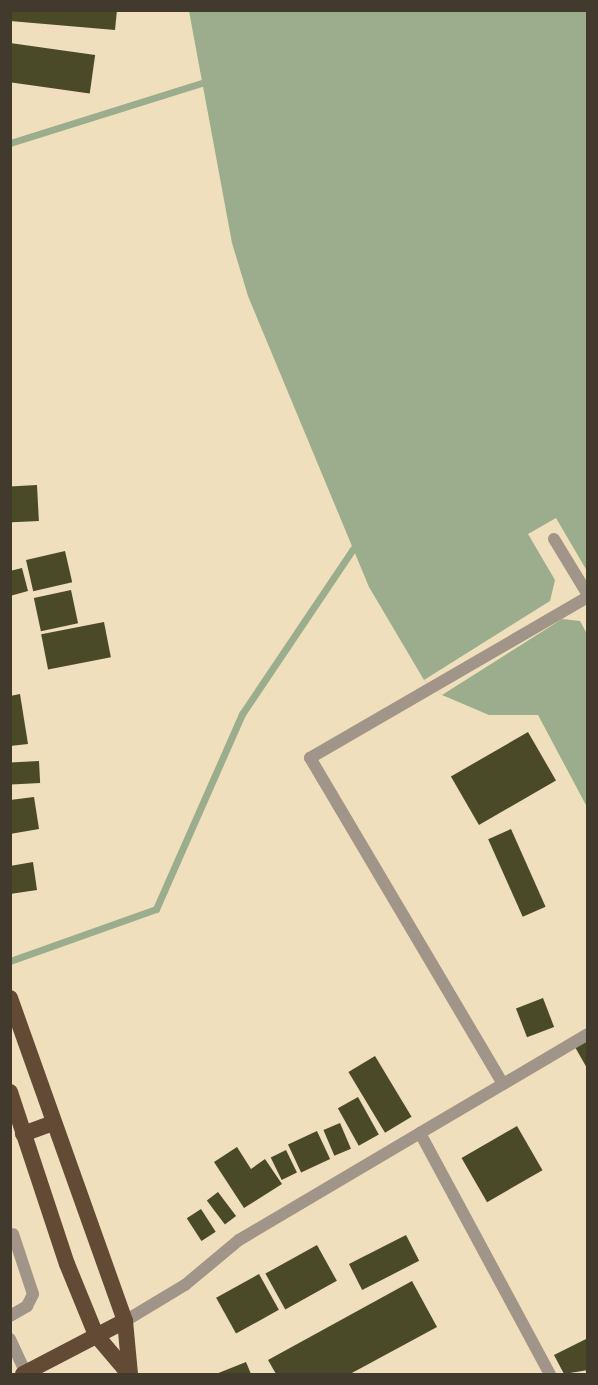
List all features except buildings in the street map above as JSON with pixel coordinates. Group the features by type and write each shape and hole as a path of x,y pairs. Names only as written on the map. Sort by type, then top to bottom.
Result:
{"highway":[{"path":"10,998 125,1321 131,1341 130,1374"},
{"path":"10,1092 96,1335 130,1374"},
{"path":"23,1134 53,1123"},
{"path":"25,1374 125,1321"}],"street":[{"path":"502,1084 310,758 588,596 554,539"},
{"path":"125,1321 185,1285 239,1240 588,1034"},
{"path":"420,1133 550,1374"},
{"path":"10,1316 27,1306 33,1294 12,1234"},
{"path":"10,1339 25,1374"}],"shaded area":[{"path":"189,11 587,11 587,807 538,715 489,715 442,695 424,680 369,587 248,296 232,243"}],"pier":[{"path":"556,518 587,571 587,634 580,621 562,619 442,695 424,680 550,601 555,580 528,534"}],"waterway":[{"path":"10,143 205,82"},
{"path":"10,961 156,909 242,714 353,549"}]}
